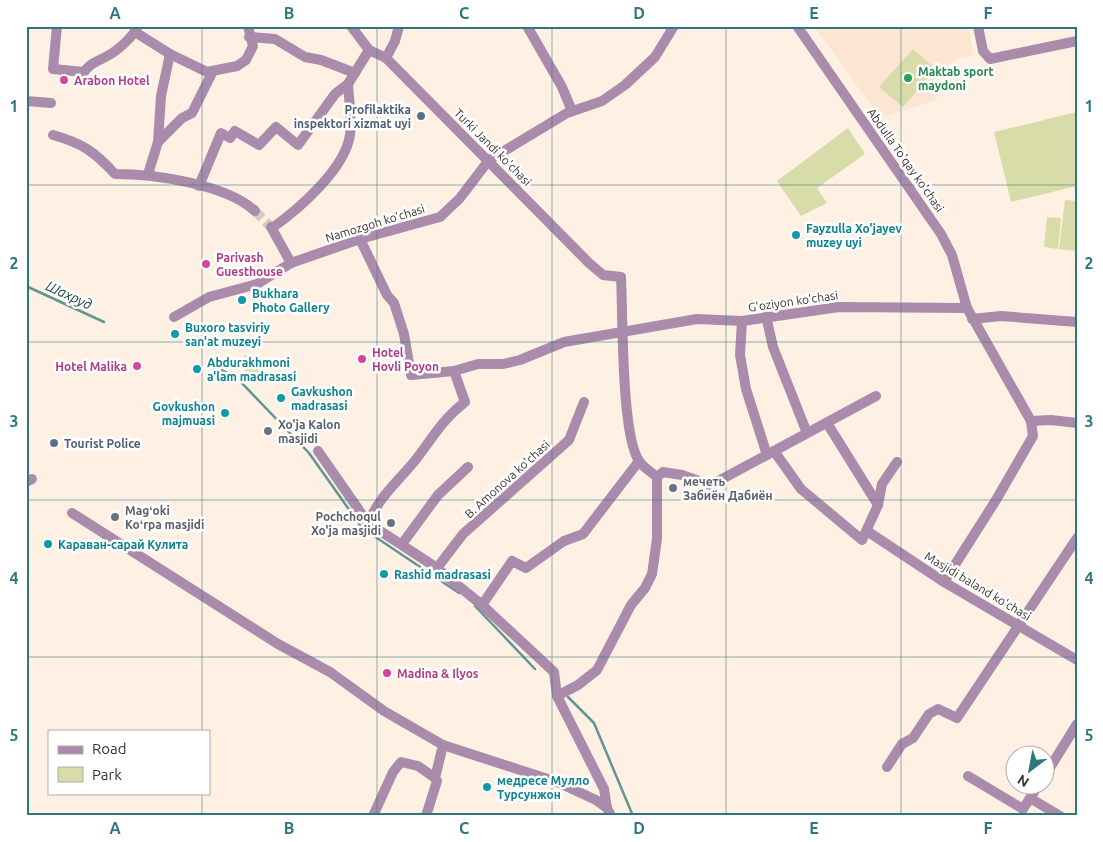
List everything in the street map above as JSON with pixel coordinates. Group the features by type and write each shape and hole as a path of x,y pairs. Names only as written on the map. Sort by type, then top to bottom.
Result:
{"street":[{"path":"57,26 53,69 84,72 98,59 114,52 136,29 170,54 207,72 237,66 246,60 253,46 249,38 248,26"},
{"name":"Turki Jandi ko'chasi","path":"351,26 369,50 386,58 589,263 603,275 621,277 624,332"},
{"path":"386,58 395,41 399,26"},
{"path":"527,26 562,87 572,111"},
{"name":"Namozgoh ko'chasi","path":"174,317 209,297 257,284 291,263 360,239 440,217 460,198 489,160 572,111 602,101 625,85 655,57 674,26"},
{"name":"Abdulla To'qay ko'chasi","path":"797,26 941,234 952,255 972,320 1032,421"},
{"path":"978,26 983,51 990,59 1077,41"},
{"path":"249,38 275,39 306,57 321,60 355,73"},
{"path":"199,186 222,133 230,138 235,131 258,145 276,127 298,145 335,94 348,84 369,50"},
{"path":"148,174 158,142 161,96 170,54"},
{"path":"158,142 182,118 192,113 213,71"},
{"path":"291,263 272,228 302,205 336,166 350,135 348,84"},
{"path":"26,101 51,103"},
{"path":"53,135 66,138 97,154 115,174 148,174 199,186 234,196 255,210"},
{"name":"G'oziyon ko'chasi","path":"360,239 387,295 394,303 404,334 411,375 454,371 478,364 503,364 520,360 564,342 697,320 742,321 838,307 967,308"},
{"path":"766,316 773,347 807,433"},
{"path":"972,320 1001,316 1077,322"},
{"path":"742,321 740,355 746,389 770,453 801,489 862,540 878,505 882,484 896,462"},
{"path":"624,332 627,411 631,436 639,461 657,476"},
{"path":"368,522 377,503 417,458 442,423 465,402 454,371"},
{"path":"657,476 663,472 682,475 711,485 876,396"},
{"name":"B. Amonova ko'chasi","path":"437,568 463,534 569,440 584,402"},
{"path":"944,582 996,500 1033,436 1032,421 1051,420 1077,423"},
{"path":"827,423 878,505"},
{"path":"318,451 368,522 437,568 482,605 554,672 557,696 604,789 609,812"},
{"path":"482,605 512,562 526,568 564,541 583,534 591,520 639,461"},
{"path":"402,544 438,495 468,468"},
{"path":"557,696 578,685 597,670 614,634 631,606 645,588 652,574 656,546 657,476"},
{"path":"72,514 278,644 330,672 384,711 443,745 556,782 596,800 609,812"},
{"name":"Masjidi baland ko'chasi","path":"867,531 944,582 1077,660"},
{"path":"887,767 902,744 913,738 928,714 938,709 957,718 1018,625 1075,545"},
{"path":"1056,758 1077,724"},
{"path":"426,816 437,781 435,778 443,745"},
{"path":"373,816 393,772 401,762 418,766 435,778"},
{"path":"968,776 1022,809 1033,794"},
{"path":"1030,798 1060,816"}],"shaded area":[{"path":"814,26 969,26 973,55 958,59 938,71 936,78 940,94 935,100 880,118"}],"green space":[{"name":"Maktab sport maydoni","path":"913,49 936,69 903,107 879,87"},
{"path":"1077,112 1077,186 1011,202 994,132"},
{"path":"848,128 865,154 817,188 827,203 801,216 777,181"},
{"path":"1065,200 1077,201 1077,251 1059,249"},
{"path":"1047,217 1061,218 1058,249 1044,247"},
{"path":"245,355 265,362 256,381 240,365"}],"waterway":[{"name":"Шахруд","path":"26,286 104,322"},
{"path":"221,370 236,377 309,453 360,525"},
{"path":"365,530 459,593"},
{"path":"475,606 535,669"},
{"path":"568,697 594,723 633,816"}],"tunnel":[{"path":"255,211 271,227"}],"place":[{"name":"Maktab sport maydoni","path":"908,78"},
{"name":"Arabon Hotel","path":"64,80"},
{"name":"Profilaktika inspektori xizmat uyi","path":"421,116"},
{"name":"Fayzulla Xo'jayev muzey uyi","path":"796,235"},
{"name":"Parivash Guesthouse","path":"206,264"},
{"name":"Bukhara Photo Gallery","path":"242,300"},
{"name":"Buxoro tasviriy san'at muzeyi","path":"175,334"},
{"name":"Hotel Hovli Poyon","path":"362,359"},
{"name":"Hotel Malika","path":"137,366"},
{"name":"Abdurakhmoni a'lam madrasasi","path":"197,369"},
{"name":"Gavkushon madrasasi","path":"281,398"},
{"name":"Govkushon majmuasi","path":"225,413"},
{"name":"Xo'ja Kalon masjidi","path":"268,431"},
{"name":"Tourist Police","path":"54,443"},
{"name":"мечеть Забиён Дабиён","path":"673,488"},
{"name":"Magʻoki Koʻrpa masjidi","path":"115,517"},
{"name":"Pochchoqul Xo'ja masjidi","path":"391,523"},
{"name":"Караван-сарай Кулита","path":"48,544"},
{"name":"Rashid madrasasi","path":"384,574"},
{"name":"Madina & Ilyos","path":"387,673"},
{"name":"медресе Мулло Турсунжон","path":"487,787"}]}
